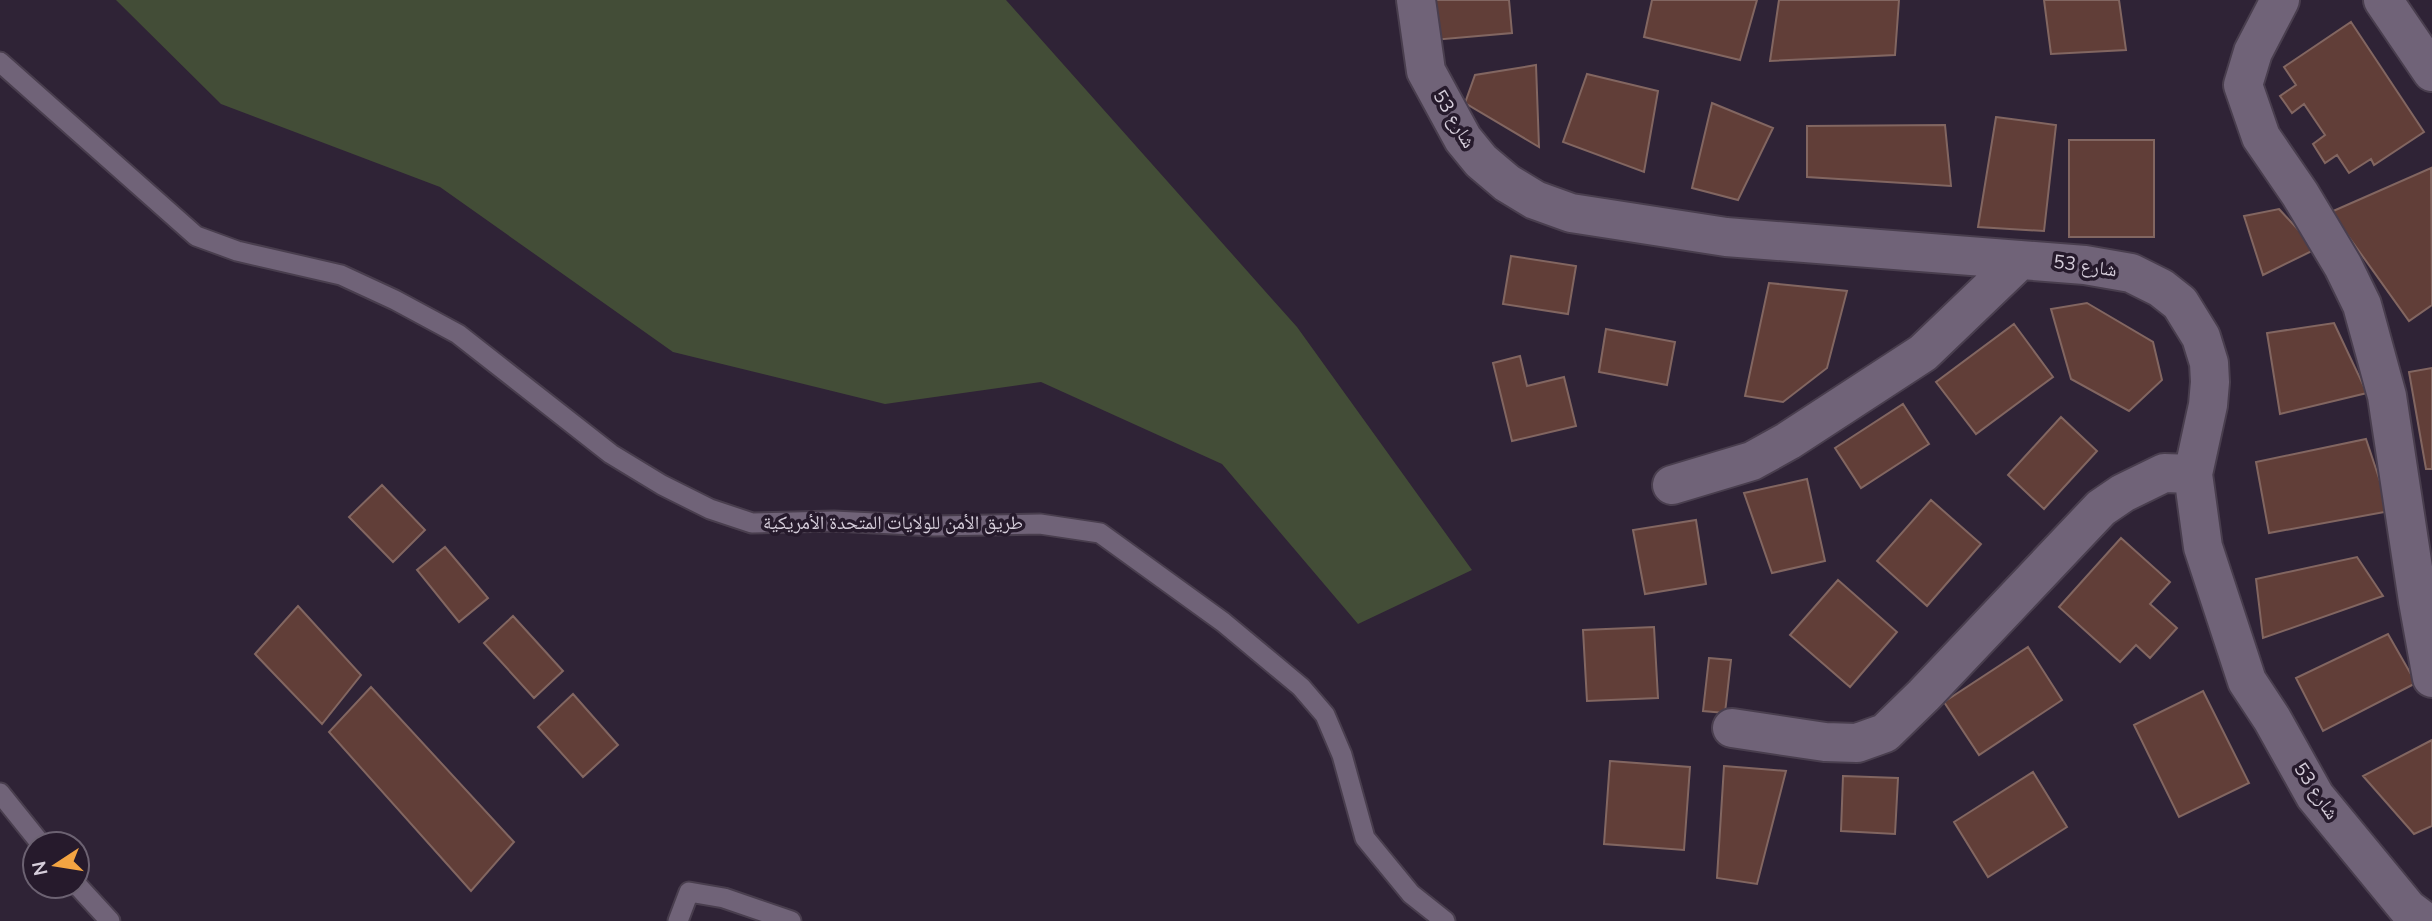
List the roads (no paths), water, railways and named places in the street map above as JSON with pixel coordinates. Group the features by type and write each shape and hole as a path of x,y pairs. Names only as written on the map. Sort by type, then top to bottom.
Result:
{"street":[{"name":"شارع 53","path":"1416,0 1426,71 1463,139 1481,161 1507,183 1535,200 1571,213 1726,237 2085,265 2131,273 2161,288 2180,303 2202,337 2210,373 2208,405 2193,474 2203,547 2247,681 2272,719 2315,796 2408,909 2424,921"},
{"path":"2280,0 2253,52 2244,85 2261,137 2343,265 2362,305 2387,396 2432,678"},
{"path":"2383,0 2432,72"},
{"path":"1672,485 1752,461 1788,441 1923,353 2020,260"},
{"path":"1732,728 1825,743 1857,743 1885,733 2101,508 2123,493 2164,473 2193,474"}],"lane":[{"name":"طريق الأمن للولايات المتحدة الأمريكية","path":"0,62 196,236 237,251 341,275 395,300 458,334 611,454 662,485 710,509 752,523 834,521 934,526 1040,524 1100,533 1223,622 1301,687 1325,715 1342,755 1365,838 1411,894 1446,921"},
{"path":"0,793 30,830"},
{"path":"678,921 689,892 724,898 791,921"},
{"path":"91,900 110,921"}]}
